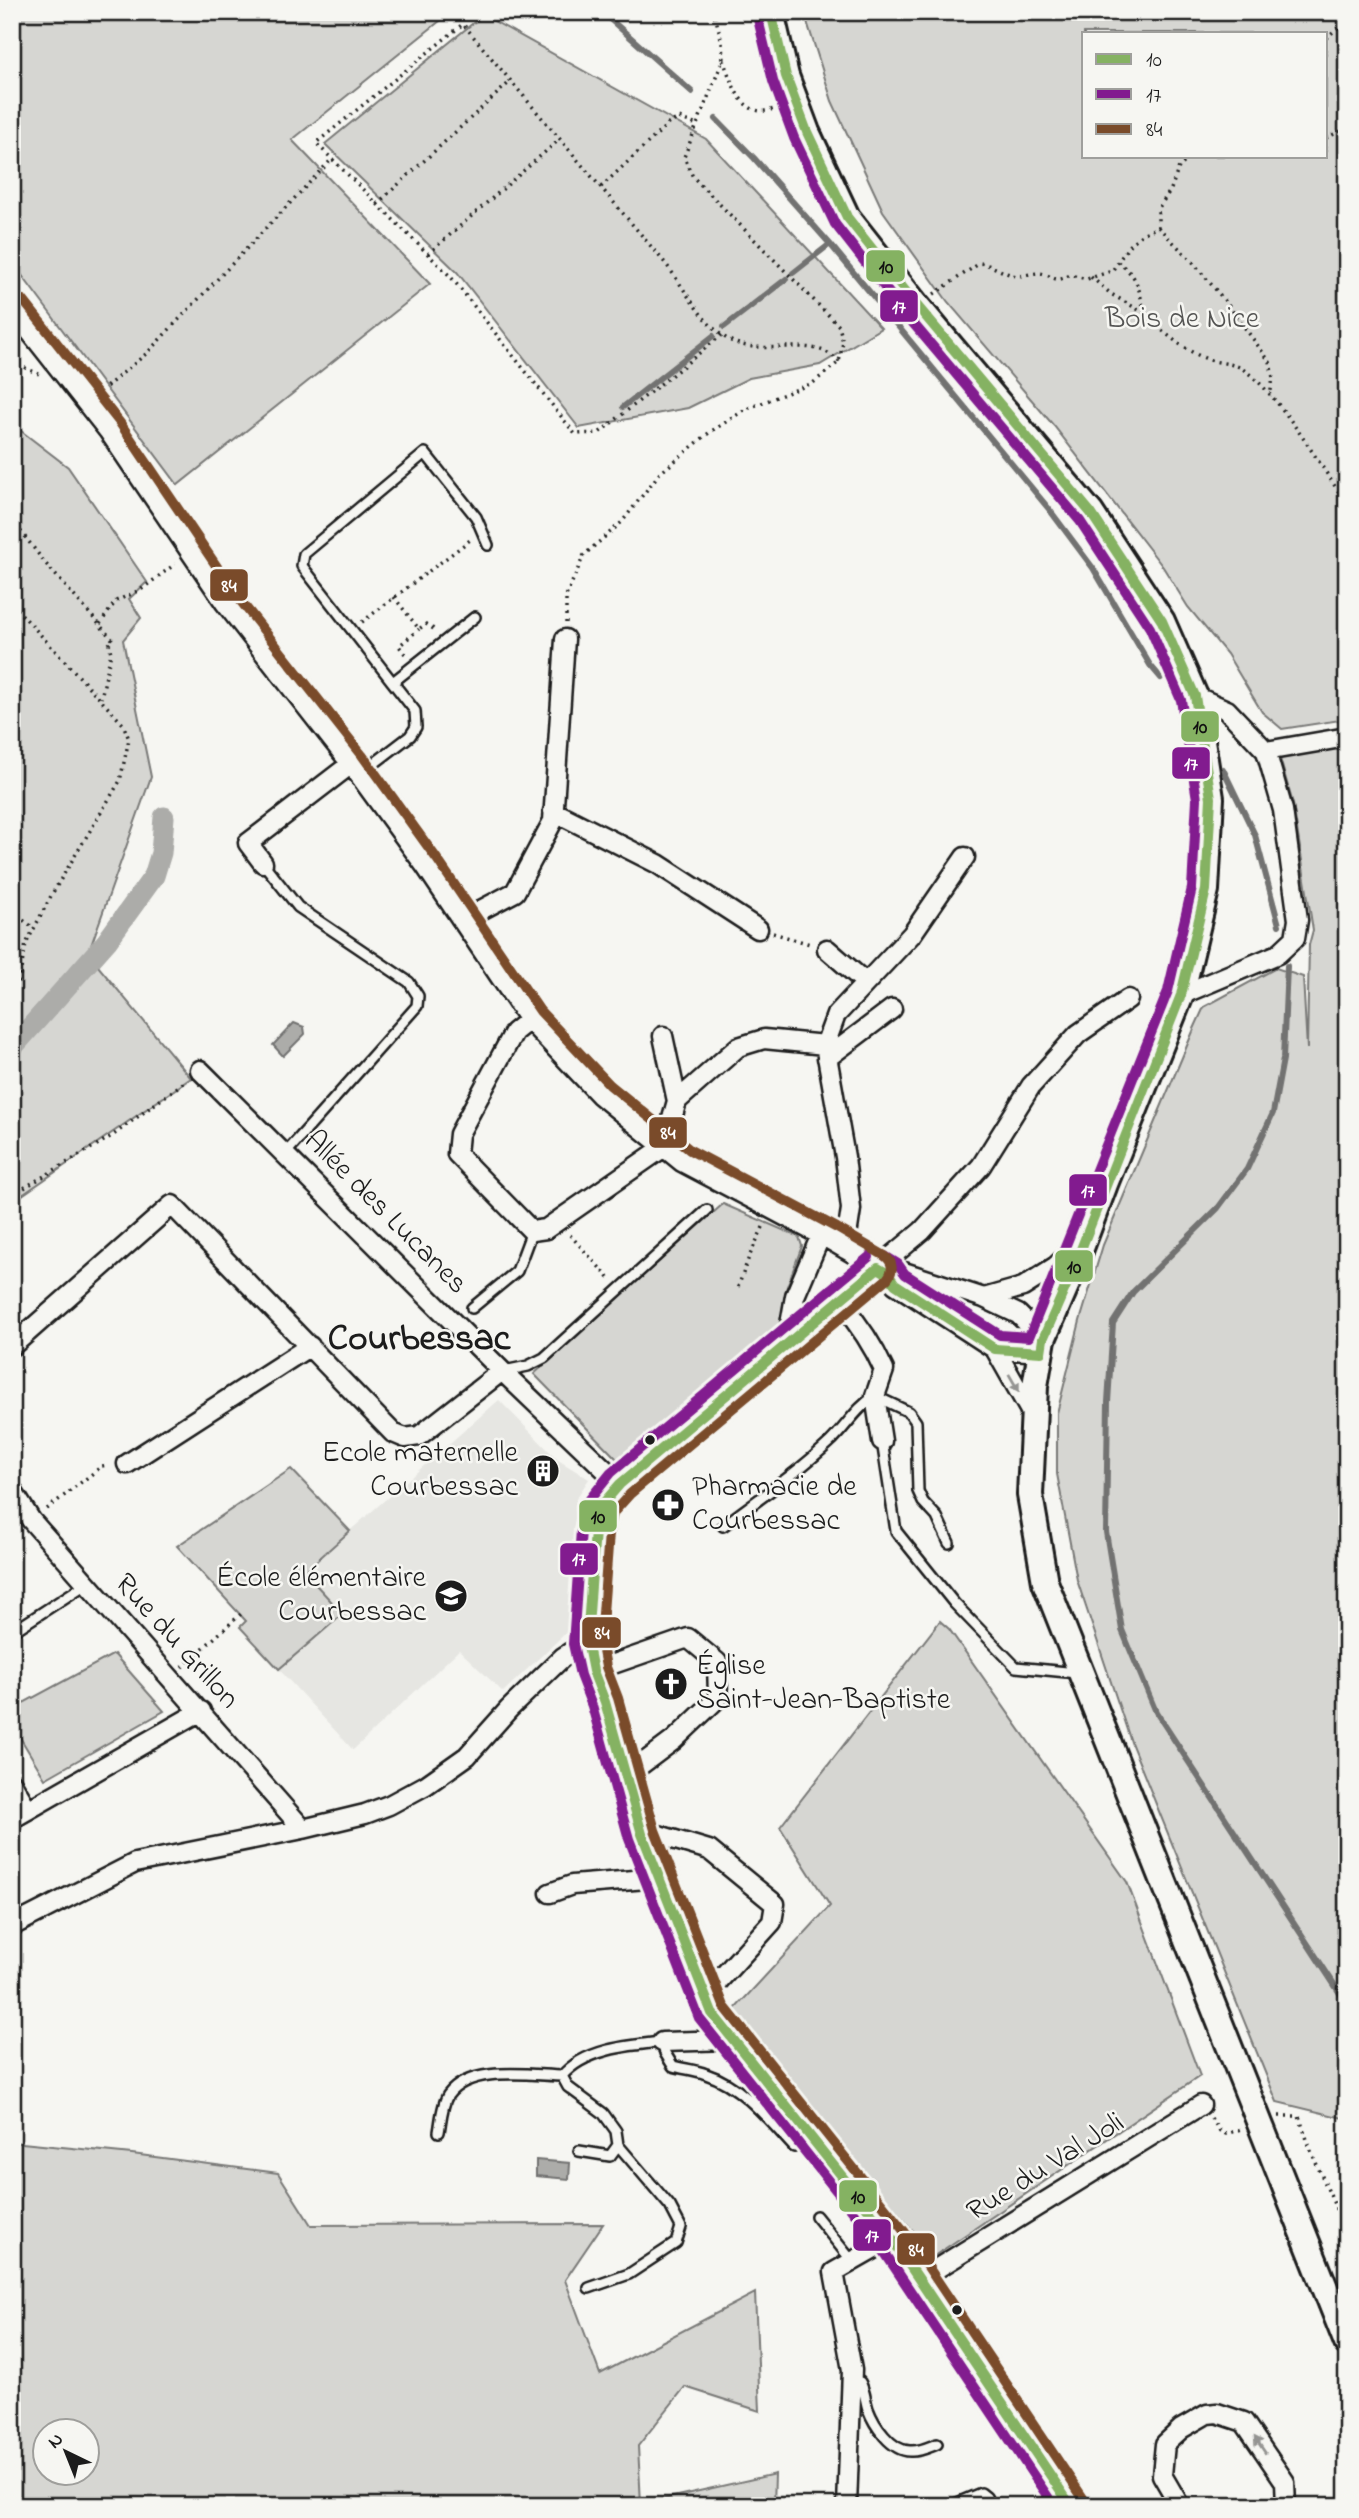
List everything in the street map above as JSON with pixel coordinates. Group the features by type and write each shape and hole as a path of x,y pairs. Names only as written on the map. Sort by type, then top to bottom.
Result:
{"street":[{"path":"771,12 786,76 807,132 847,217 918,307 1091,513 1163,621 1195,696 1211,798 1206,890 1181,995 1042,1345 1034,1386 1030,1495 1045,1582 1347,2343"},
{"path":"12,309 109,432 225,603 355,770 426,867 529,1020 600,1095 682,1162 883,1271 895,1284 995,1349 1033,1416"},
{"path":"462,920 515,892 553,821 565,639"},
{"path":"1181,995 1278,954 1295,938 1298,920 1283,810 1266,751 1227,710 1195,696"},
{"path":"1266,751 1347,737"},
{"path":"263,863 248,843 355,770"},
{"path":"553,811 659,864 758,929"},
{"path":"845,1249 851,1209 845,1157 826,1052 836,1015 912,934 965,857"},
{"path":"827,949 866,984"},
{"path":"1071,2506 892,2239 712,2013 642,1834 605,1702 593,1671 587,1641 595,1531 600,1507 620,1484 840,1302 883,1271 981,1166 1031,1086 1078,1034 1128,999"},
{"path":"677,1101 738,1047 764,1039 826,1052 891,1009"},
{"path":"529,1020 514,1032 459,1133 457,1154 532,1231 546,1229 664,1147 677,1101 663,1036"},
{"name":"Allée des Lucanes","path":"200,1070 502,1371 620,1484"},
{"path":"12,1346 172,1205 393,1433 405,1437 419,1436 502,1371"},
{"path":"786,1347 795,1297 821,1235"},
{"path":"984,1298 1023,1287 1056,1266 1083,1242"},
{"path":"883,1271 904,1272 984,1298 1018,1314 1042,1345"},
{"path":"840,1302 877,1352 884,1370 875,1396 882,1441"},
{"path":"995,1349 1042,1345"},
{"path":"127,1464 310,1346"},
{"name":"Rue du Grillon","path":"12,1490 31,1520 303,1829"},
{"path":"593,1671 688,1638 717,1662 718,1698 674,1740 626,1776"},
{"path":"12,1926 135,1863 303,1829 365,1814 389,1805 436,1779 467,1756 509,1709 563,1657 587,1641"},
{"path":"12,1819 201,1711"},
{"path":"12,1783 28,1810"},
{"path":"642,1834 659,1835 709,1850 775,1904 772,1922 705,1996"},
{"path":"550,1893 572,1885 659,1878"},
{"path":"662,2042 731,2040"},
{"name":"Rue du Val Joli","path":"920,2279 1201,2105"},
{"path":"847,2506 852,2370 834,2272 892,2239"},
{"path":"1180,2506 1162,2475 1165,2444 1181,2429 1207,2414 1217,2413 1244,2422 1285,2482 1286,2506"}],"lane":[{"path":"355,770 410,736 416,727 415,711 302,566 304,554 425,453 476,517 488,545"},
{"path":"393,682 475,617"},
{"path":"263,863 298,907 409,982 418,996 417,1006 285,1154"},
{"path":"502,1371 528,1366 544,1358 707,1210"},
{"path":"472,1308 517,1271 532,1231"},
{"path":"723,1526 785,1480 831,1441 863,1404 875,1396 908,1412 916,1422 918,1491 923,1502 937,1517 949,1543"},
{"path":"882,1441 897,1531 954,1603 1016,1667 1081,1673"},
{"path":"12,1632 86,1584"},
{"path":"562,2076 568,2068 613,2047 662,2042 673,2066 707,2074 738,2091 760,2110 794,2147"},
{"path":"439,2132 447,2096 458,2086 478,2075 562,2076"},
{"path":"562,2076 568,2087 603,2113 616,2131 618,2145 670,2206 681,2227 676,2243 629,2274 589,2288"},
{"path":"579,2151 610,2156 618,2145"},
{"path":"816,2216 852,2261"},
{"path":"851,2381 860,2382 876,2426 895,2447 908,2452 937,2444"},
{"path":"950,2506 981,2493 991,2506"}],"path":[{"path":"456,12 463,24 667,265 699,311 722,335 738,345 754,348 816,348 831,352 839,362"},
{"path":"714,12 722,42 723,61 736,92 751,110 761,114 796,102"},
{"path":"1328,36 1347,20"},
{"path":"463,24 316,143 451,277 576,434 599,433 722,335"},
{"path":"565,639 566,596 584,555 622,522 659,474 719,426 746,410 813,383 839,362 843,342 839,326 693,177 684,158 723,61"},
{"path":"377,204 511,81"},
{"path":"601,187 668,124 679,118 697,125"},
{"path":"1328,137 1347,128"},
{"path":"428,254 560,139"},
{"path":"1190,158 1179,167 1171,189 1158,209 1158,227 1192,261 1270,362 1273,378 1270,396"},
{"path":"86,403 147,353 332,159"},
{"path":"918,307 947,283 981,262 1018,276 1041,273 1062,280 1070,275 1087,279 1112,271 1129,244 1158,227"},
{"path":"1118,262 1136,281 1145,314"},
{"path":"1091,277 1111,294 1145,314 1188,351 1238,366 1262,386 1347,504"},
{"path":"12,520 46,564 113,640 109,644 111,653 101,700"},
{"path":"352,629 482,531"},
{"path":"100,624 116,601 142,589 177,563"},
{"path":"42,569 46,564"},
{"path":"394,597 419,629"},
{"path":"12,604 123,724 129,739 120,781 34,928 26,944 19,984 12,992"},
{"path":"414,666 399,646 426,624 433,631 441,625"},
{"path":"12,912 34,928"},
{"path":"758,929 827,949"},
{"path":"12,1195 111,1136 200,1070"},
{"path":"738,1287 769,1210"},
{"path":"583,1249 594,1261"},
{"path":"31,1520 102,1466 127,1464"},
{"path":"171,1677 240,1614"},
{"path":"1201,2105 1220,2131 1226,2134 1250,2126"},
{"path":"1270,2119 1280,2115 1299,2116 1347,2234"}],"shaded area":[{"path":"294,1023 304,1027 305,1034 283,1056 273,1045"},
{"path":"499,1400 558,1460 589,1479 576,1499 571,1628 503,1692 459,1650 353,1750 240,1627"},
{"path":"536,2160 570,2163 569,2179 536,2176"}],"green space":[{"path":"12,12 451,12 292,140 430,284 178,485 12,262"},
{"name":"Bois de Nice","path":"804,12 1347,12 1347,719 1282,729 1262,712 1227,654 1188,607 1163,567 1054,426 948,302 883,211 832,101"},
{"path":"483,15 706,139 881,328 820,365 749,378 688,408 579,428 457,272 325,144"},
{"path":"12,424 68,467 147,582 129,599 141,618 123,640 151,777 88,954 191,1078 12,1202"},
{"path":"1347,745 1347,2119 1277,2102 1132,1745 1077,1580 1057,1474 1057,1413 1080,1321 1103,1245 1204,1007 1276,968 1303,977 1307,1049 1309,945 1313,930 1293,804 1279,755"},
{"path":"723,1204 799,1237 802,1246 785,1292 790,1296 778,1332 642,1451 630,1458 616,1458 534,1374"},
{"path":"291,1469 350,1531 304,1572 343,1614 279,1669 240,1627 246,1621 177,1546"},
{"path":"940,1621 949,1629 1127,1882 1200,2076 934,2256 732,2012 830,1906 780,1827"},
{"path":"114,1654 164,1711 45,1779 12,1724 12,1709"},
{"path":"12,2142 278,2173 311,2225 603,2224 565,2280 600,2374 755,2293 760,2411 685,2387 638,2446 641,2504 775,2474 774,2506 12,2506"}],"waterway":[{"path":"602,12 692,92"},
{"path":"716,119 830,244 1049,509 1093,568 1150,665 1161,678"},
{"path":"793,273 830,244"},
{"path":"724,327 786,279"},
{"path":"623,407 713,336"},
{"path":"1223,769 1255,835 1279,925"},
{"path":"12,1048 107,941 154,876 161,853 164,817"},
{"path":"1287,966 1283,1059 1273,1113 1247,1169 1218,1208 1133,1292 1113,1323 1108,1402 1106,1532 1122,1630 1156,1712 1347,2004"}],"transit line":[{"name":"10","path":"771,12 786,76 807,132 847,217 918,307 1091,513 1162,621 1195,696 1211,798 1206,890 1181,995 1043,1339 1041,1352 995,1349 895,1284 888,1274 878,1268"},
{"name":"17","path":"757,15 773,81 794,138 835,224 907,316 1080,521 1150,628 1181,700 1197,799 1192,888 1168,991 1029,1337 1000,1335 905,1274 898,1264 885,1256"},
{"name":"84","path":"23,300 120,423 236,595 362,755 437,859 540,1011 610,1085 690,1150 837,1228 890,1261 892,1270 887,1279 630,1494 613,1513 609,1533 601,1640 606,1667 618,1698 655,1830 724,2006 904,2231 1083,2498"},
{"name":"17","path":"869,1257 611,1473 586,1504 581,1530 573,1644 629,1839 699,2018 881,2247 1054,2506"},
{"name":"10","path":"878,1268 620,1484 600,1507 595,1531 587,1641 593,1671 605,1702 642,1834 712,2013 892,2239 1071,2506"}],"place":[{"name":"Ecole maternelle Courbessac","path":"543,1471"},
{"name":"Pharmacie de Courbessac","path":"668,1505"},
{"name":"École élémentaire Courbessac","path":"451,1596"},
{"name":"Église Saint-Jean-Baptiste","path":"671,1684"}],"district":[{"name":"Courbessac","path":"419,1340"}]}
